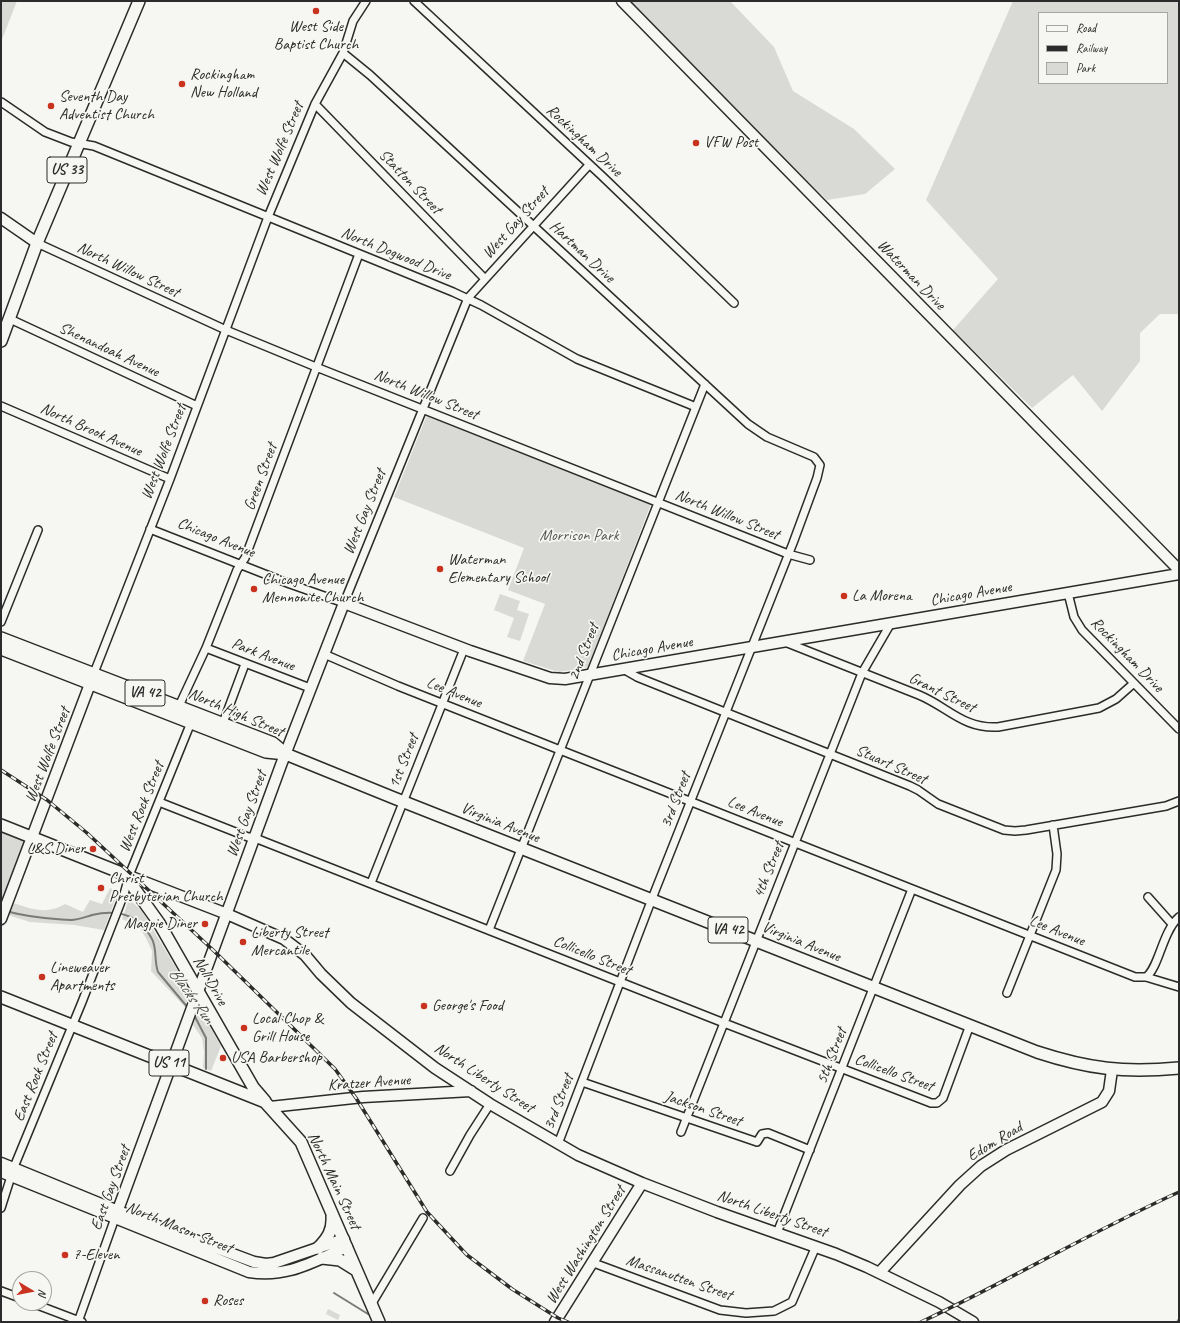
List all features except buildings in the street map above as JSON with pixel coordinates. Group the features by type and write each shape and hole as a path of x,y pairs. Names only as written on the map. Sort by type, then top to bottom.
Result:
{"main road":[{"name":"US 33","path":"1,341 37,243 139,1"},
{"name":"North High Street","path":"1,638 92,678 193,717 266,752 286,754"},
{"name":"North High Street","path":"1,649 179,706 193,717 223,723 273,744 286,754"},
{"name":"Virginia Avenue","path":"286,754 403,802 1020,1046 1080,1065 1112,1070 1150,1071 1179,1068"},
{"name":"North Liberty Street","path":"1,825 129,876"},
{"name":"Noll Drive","path":"129,876 134,888 159,923 253,1087 268,1104"},
{"name":"North Main Street","path":"1,997 73,1024 268,1104 301,1142 379,1322"},
{"path":"332,1211 331,1230 320,1253 340,1260 357,1270"}],"street":[{"name":"West Wolfe Street","path":"3,915 92,678 170,479 268,217 315,104 344,53 353,21 366,1"},
{"name":"Rockingham Drive","path":"414,1 734,303"},
{"name":"Waterman Drive","path":"622,1 1179,570"},
{"name":"Hartman Drive","path":"344,53 370,75 748,424 767,436 814,457 819,462 820,467"},
{"name":"North Dogwood Drive","path":"1,102 45,132 78,143 94,146 468,298 581,361 696,407"},
{"name":"Statton Street","path":"315,104 485,279"},
{"name":"West Gay Street","path":"172,1064 310,688 468,298 589,165"},
{"path":"1,218 37,243"},
{"name":"North Willow Street","path":"37,243 226,330 316,368 788,554 810,560"},
{"name":"Green Street","path":"179,706 206,648 237,570 245,558 359,254"},
{"name":"Shenandoah Avenue","path":"10,319 197,406"},
{"name":"2nd Street","path":"489,930 657,502 705,384"},
{"name":"North Brook Avenue","path":"1,406 170,479"},
{"name":"3rd Street","path":"558,1144 690,802 788,554 820,467"},
{"name":"Chicago Avenue","path":"150,528 290,584 464,649 554,678 569,679 1179,574"},
{"path":"1,622 38,530"},
{"name":"Rockingham Drive","path":"1068,593 1073,613 1079,626 1179,729"},
{"name":"4th Street","path":"681,1132 688,1118 862,673 891,623"},
{"name":"Grant Street","path":"783,642 924,697 965,722 986,727 998,727 1094,710 1113,702 1134,683"},
{"name":"Park Avenue","path":"206,648 310,688"},
{"name":"1st Street","path":"371,883 464,649"},
{"name":"Lee Avenue","path":"324,654 398,686 1135,977 1146,977 1179,987"},
{"path":"223,723 245,664"},
{"name":"Stuart Street","path":"623,669 637,678 912,787 938,804 998,828 1021,831 1166,806 1179,801"},
{"name":"West Rock Street","path":"73,1024 119,907 129,876 193,717"},
{"name":"Collicello Street","path":"159,802 371,883 841,1069 931,1103 937,1103 942,1098 970,1025"},
{"path":"1007,994 1056,870 1057,854 1053,825"},
{"name":"North Liberty Street","path":"129,876 227,914 276,935 292,944 351,1003 435,1068 490,1104 558,1144 598,1165 642,1183 718,1212 816,1246 880,1272 939,1302 973,1322"},
{"name":"5th Street","path":"777,1233 912,890"},
{"path":"1148,897 1172,924"},
{"path":"1146,977 1152,970 1172,924 1179,917"},
{"name":"East Rock Street","path":"2,1205 12,1172 73,1024"},
{"name":"East Gay Street","path":"79,1322 116,1214 172,1064"},
{"name":"Edom Road","path":"880,1272 960,1185 981,1166 1006,1150 1102,1102 1109,1091 1112,1070"},
{"name":"Jackson Street","path":"582,1082 757,1142 762,1134 769,1133 810,1150"},
{"name":"Kratzer Avenue","path":"268,1104 471,1091"},
{"path":"450,1170 490,1104"},
{"name":"North Mason Street","path":"1,1163 12,1172 116,1214 254,1262 266,1264 274,1263 320,1253 346,1243"},
{"name":"North Mason Street","path":"1,1172 12,1172"},
{"name":"West Washington Street","path":"555,1322 591,1262 642,1183"},
{"path":"371,1305 423,1218"},
{"name":"Massanutten Street","path":"591,1262 720,1310 746,1313 774,1311 792,1302 816,1246"},
{"path":"1,1291 12,1295"},
{"path":"52,1311 79,1322"}],"green space":[{"path":"1,1 17,1 1,42"},
{"path":"630,1 730,1 774,47 793,91 854,129 895,169 865,194 827,200 681,56"},
{"path":"1013,1 1179,1 1179,314 1160,314 1140,333 1140,361 1102,411 1073,375 1032,408 953,330 998,279 926,200"},
{"name":"Morrison Park","path":"427,415 651,504 588,667 559,672 523,661 545,604 508,590 524,548 394,497"},
{"path":"500,594 520,601 517,610 529,614 520,641 507,637 514,618 494,610"},
{"path":"2,833 25,841 1,907 1,834"},
{"path":"110,888 118,892 104,930 74,925 30,922 8,915 13,903 39,910 52,909 65,904 83,912 90,900 102,904"},
{"path":"129,899 142,911 188,988 190,992 185,1007 151,971 152,951 139,927 122,919"},
{"path":"200,1009 221,1046 211,1071 203,1068 204,1052 202,1038 193,1025 196,1015"},
{"path":"328,1309 340,1315 338,1320 326,1314"}],"waterway":[{"name":"Blacks Run","path":"8,910 10,912 40,918 63,920 76,920 102,913 119,913 127,915 141,924 147,931 154,943 158,972 189,1009"},
{"name":"Blacks Run","path":"194,1015 206,1038 206,1069"},
{"name":"Blacks Run","path":"334,1293 368,1314"}],"railway":[{"path":"1,770 47,800 87,833 213,950 335,1069 356,1098 427,1212 467,1255 512,1289 558,1318 568,1322"},
{"path":"921,1322 1114,1223 1179,1192"}],"place":[{"name":"West Side Baptist Church","path":"316,11"},
{"name":"Rockingham New Holland","path":"182,84"},
{"name":"Seventh Day Adventist Church","path":"51,106"},
{"name":"VFW Post","path":"696,143"},
{"name":"Waterman Elementary School","path":"440,569"},
{"name":"Chicago Avenue Mennonite Church","path":"254,589"},
{"name":"La Morena","path":"844,596"},
{"name":"L&S Diner","path":"93,849"},
{"name":"Christ Presbyterian Church","path":"101,888"},
{"name":"Magpie Diner","path":"205,924"},
{"name":"Liberty Street Mercantile","path":"243,942"},
{"name":"Lineweaver Apartments","path":"42,977"},
{"name":"George's Food","path":"424,1006"},
{"name":"Local Chop & Grill House","path":"244,1028"},
{"name":"USA Barbershop","path":"223,1058"},
{"name":"7-Eleven","path":"65,1255"},
{"name":"Roses","path":"205,1301"}]}
